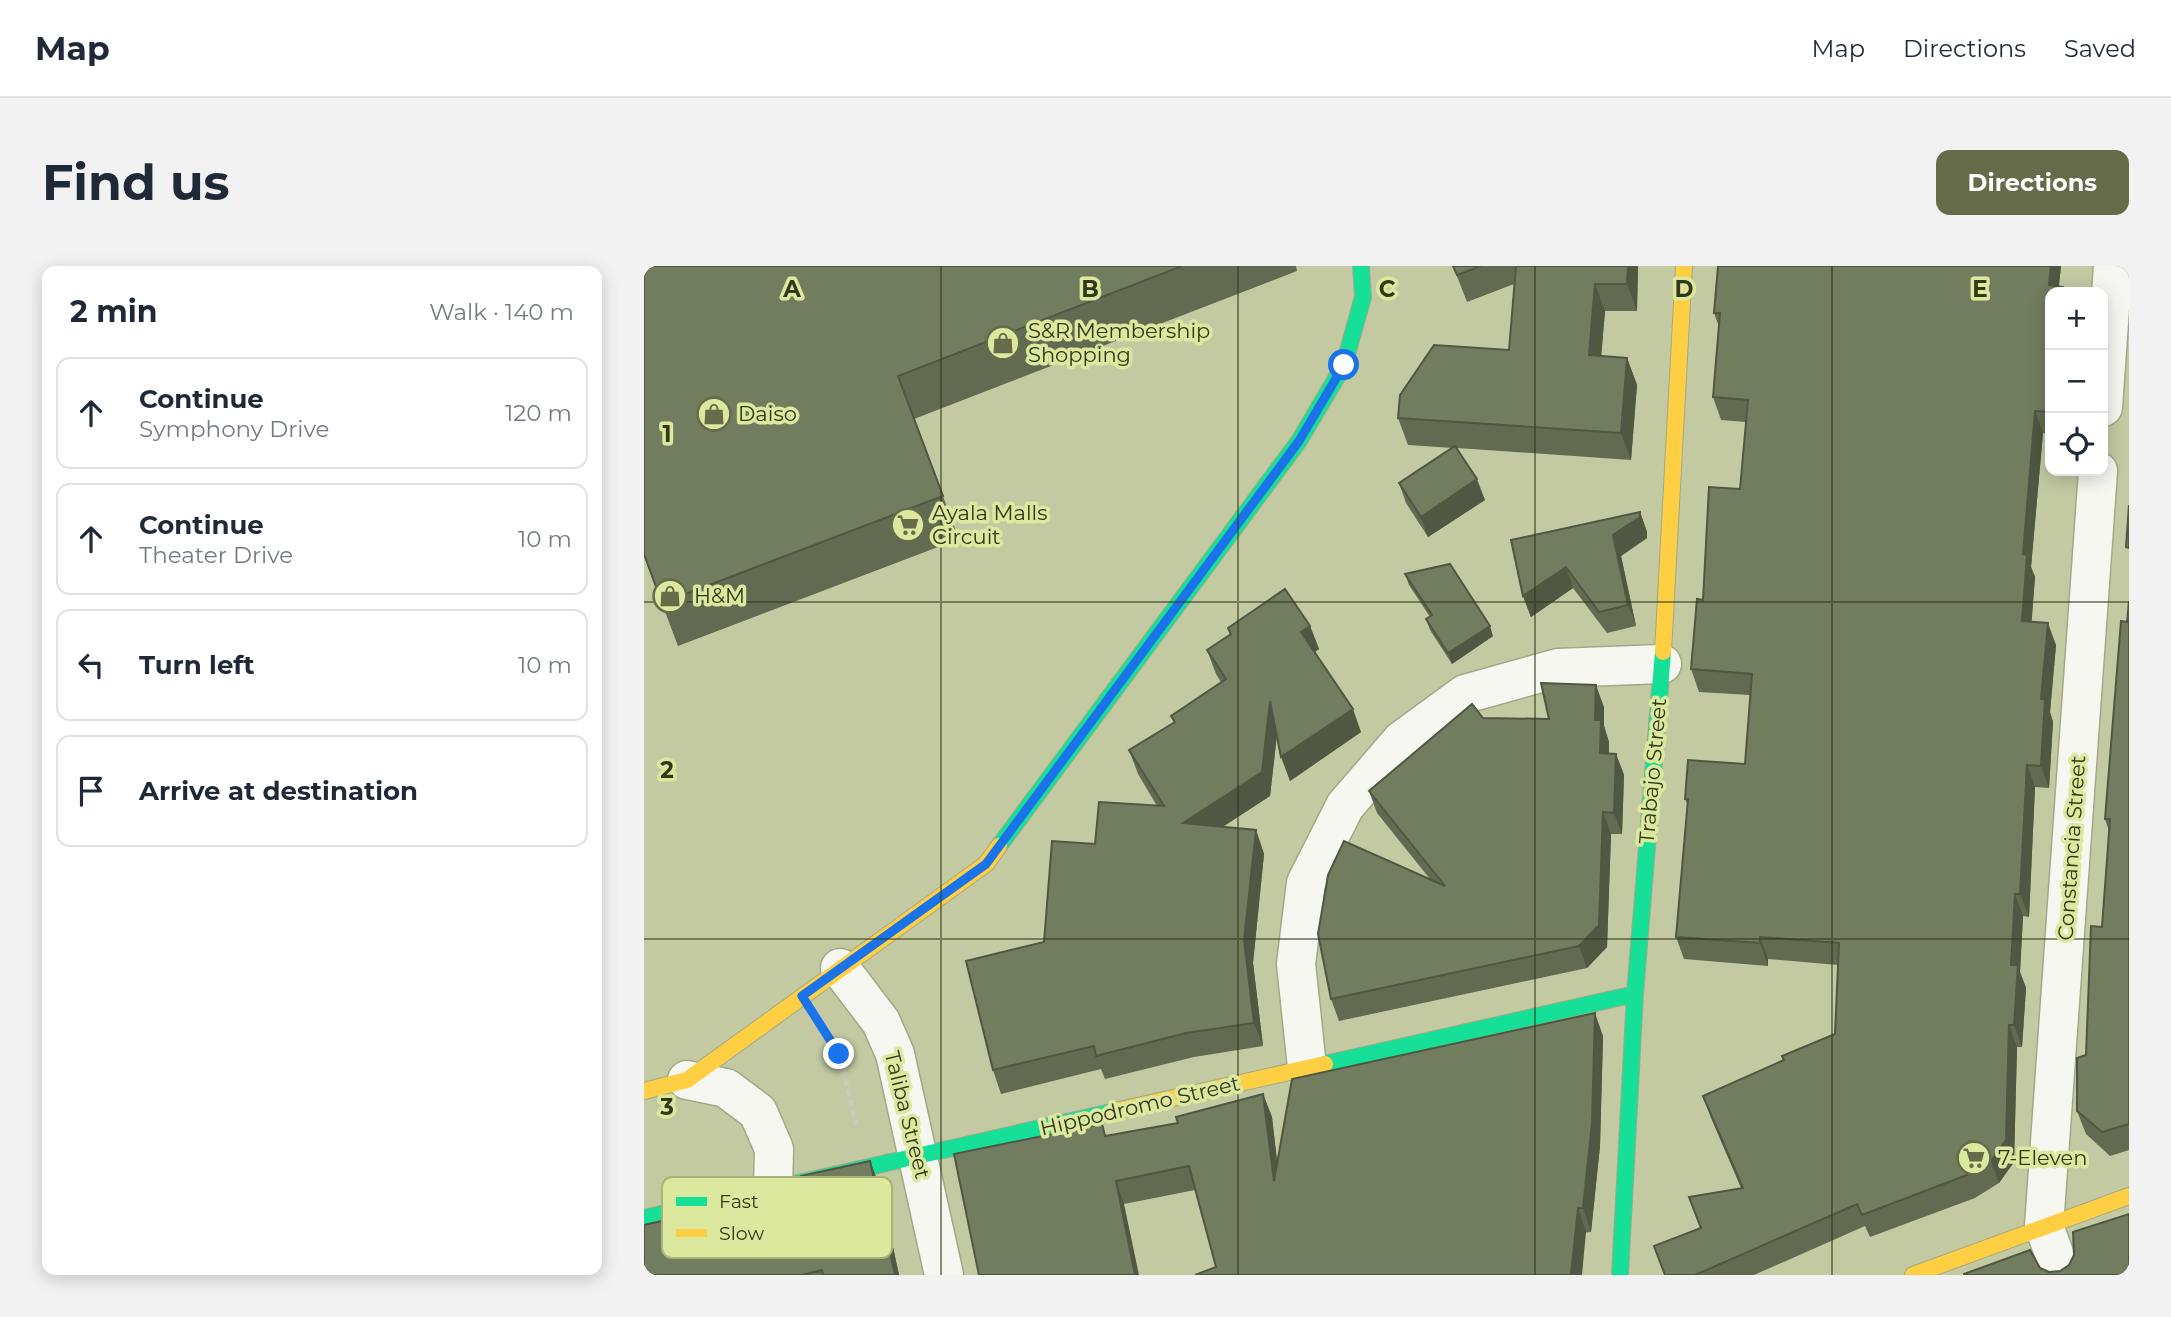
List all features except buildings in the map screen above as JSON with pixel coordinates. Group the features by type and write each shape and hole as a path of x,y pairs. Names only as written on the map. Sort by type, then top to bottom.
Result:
{"street":[{"path":"644,1091 687,1080 986,864 1299,441 1344,365 1363,297 1361,266"},
{"name":"Trabajo Street","path":"1620,1275 1635,994 1662,664 1684,266"},
{"path":"2107,350 2113,266"},
{"name":"Constancia Street","path":"2044,1226 2098,476"},
{"path":"1307,1068 1296,964 1306,883 1345,806 1402,740 1465,694 1558,668 1662,664"},
{"name":"Taliba Street","path":"840,968 881,1022 895,1054 944,1275"},
{"name":"Hippodromo Street","path":"821,1177 1635,994"},
{"path":"687,1080 726,1088 758,1112 774,1149 773,1177"},
{"path":"1913,1275 2129,1196"},
{"name":"Hippodromo Street","path":"644,1218 662,1214"},
{"path":"2044,1226 2062,1275"}],"path":[{"path":"802,996 839,1054 865,1167"}],"traffic: fast":[{"path":"999,846 1299,441 1344,365 1363,297 1361,266"},
{"path":"1620,1275 1635,994 1663,652"},
{"path":"1325,1064 1635,994"},
{"path":"825,1177 1111,1112"},
{"path":"644,1218 662,1214"}],"traffic: slow":[{"path":"1663,652 1684,266"},
{"path":"644,1091 687,1080 986,864 999,846"},
{"path":"1111,1112 1325,1064"},
{"path":"1913,1275 2129,1196"}],"place":[{"name":"S&R Membership Shopping","path":"1003,343"},
{"name":"Daiso","path":"714,414"},
{"name":"Ayala Malls Circuit","path":"908,525"},
{"name":"H&M","path":"670,596"},
{"name":"7-Eleven","path":"1974,1158"}],"route":[{"path":"839,1054 802,996 986,864 1299,441 1344,365"}]}
